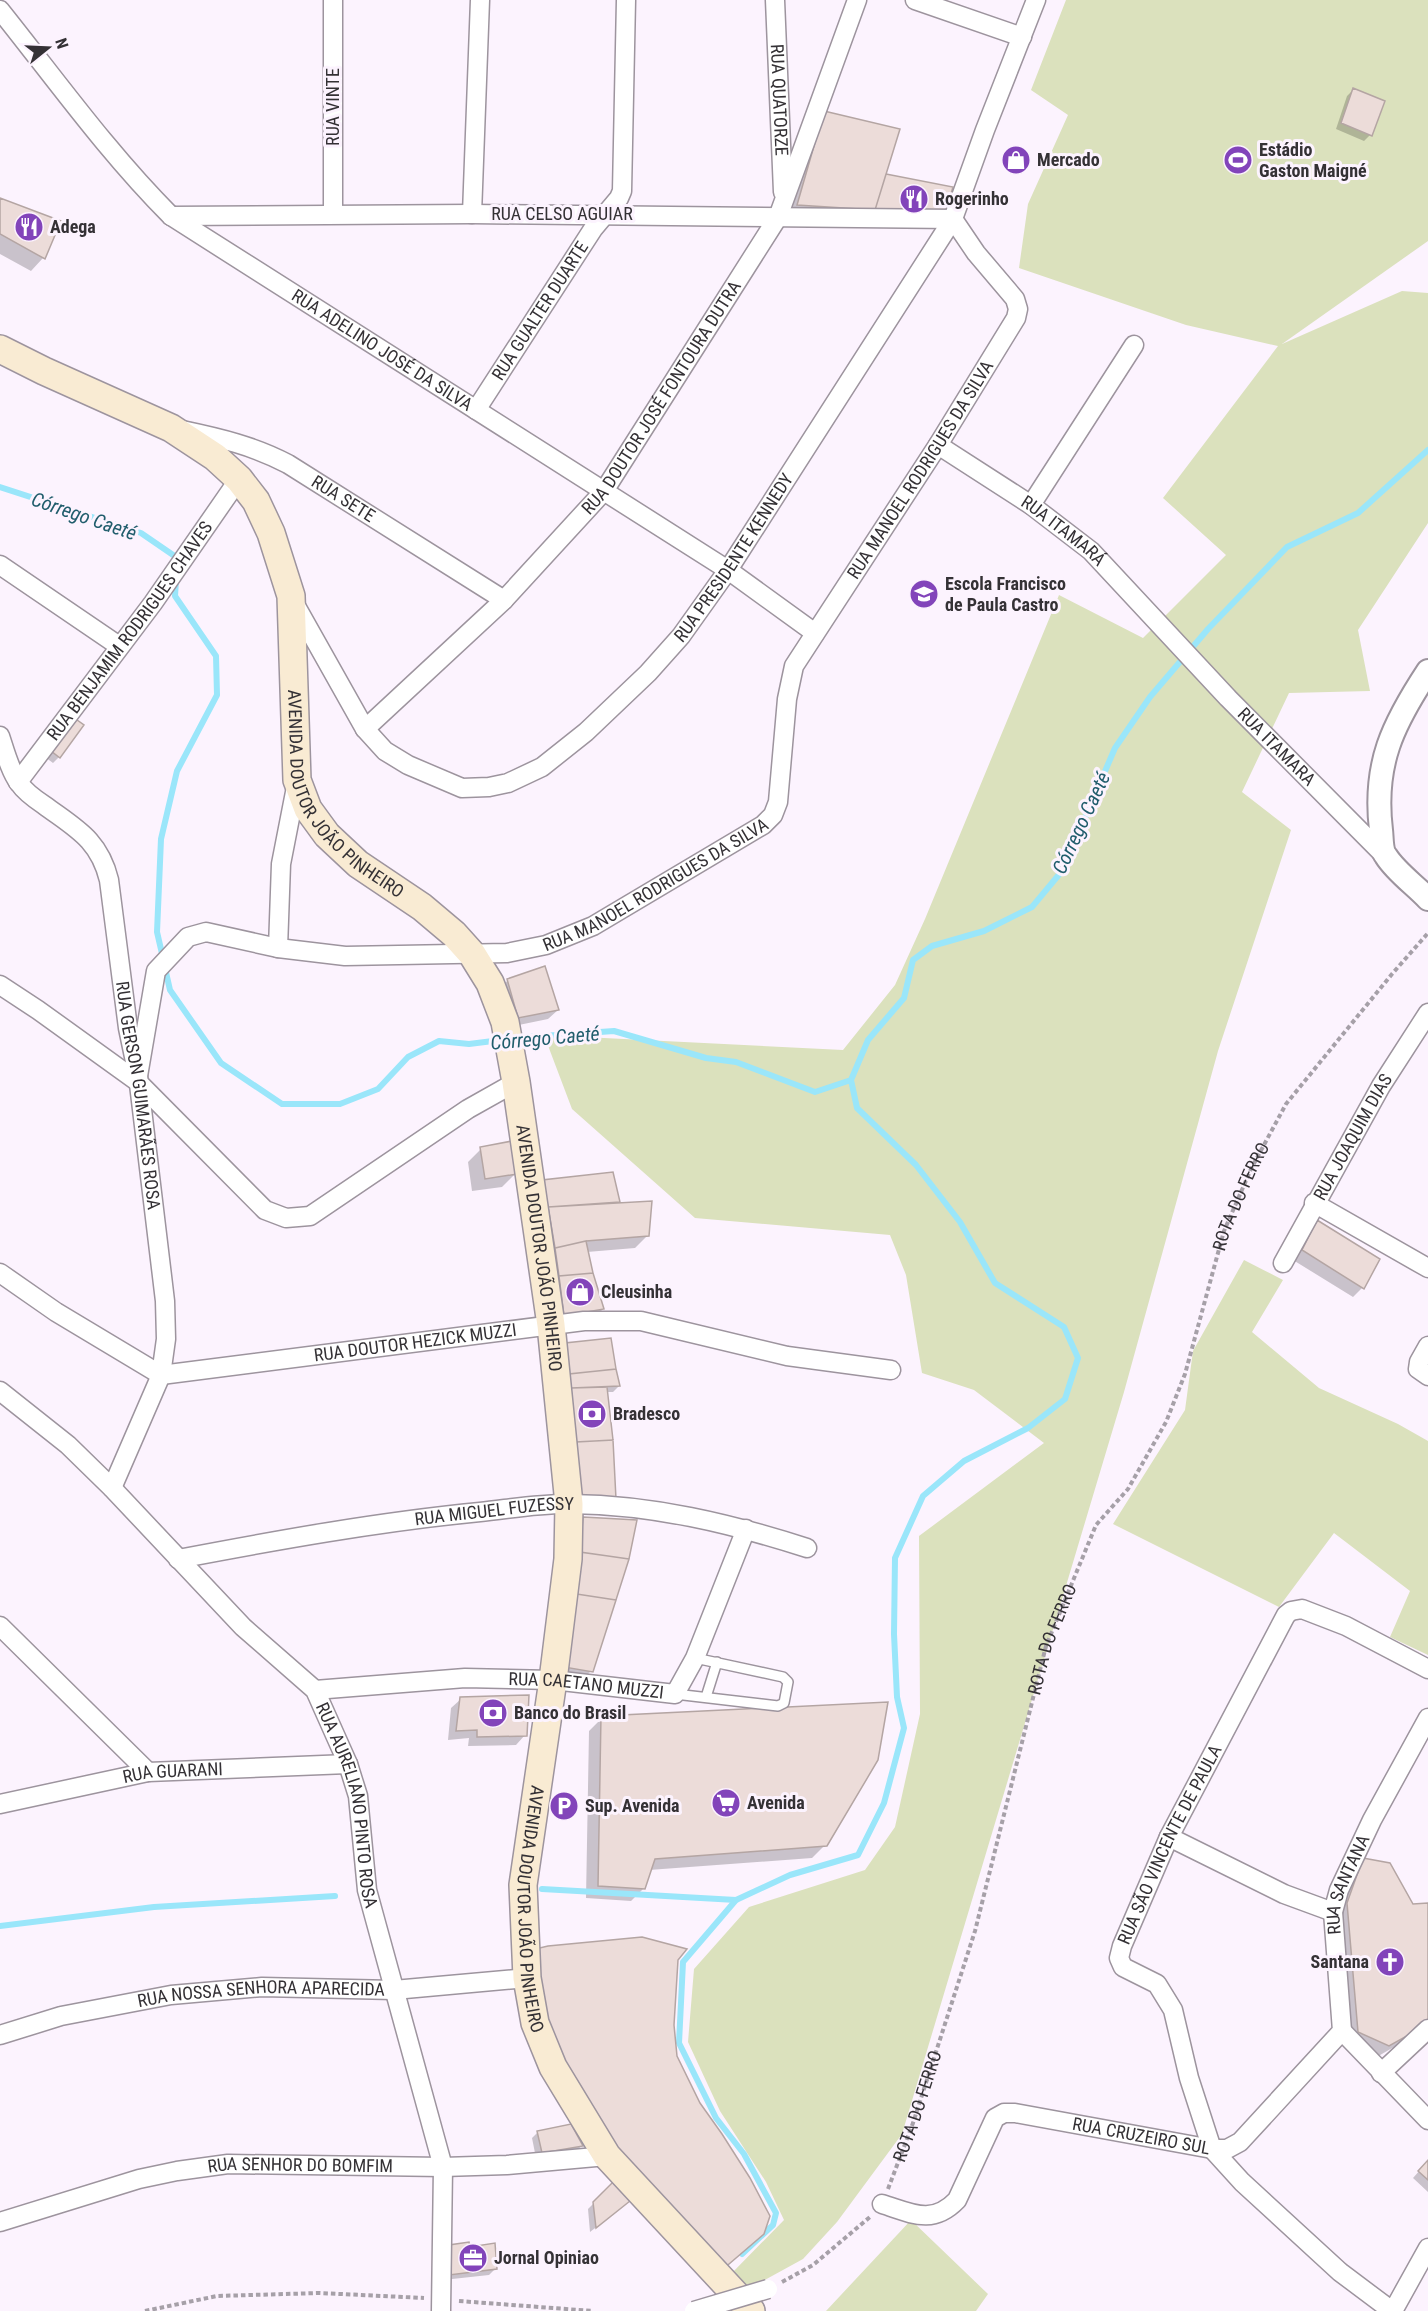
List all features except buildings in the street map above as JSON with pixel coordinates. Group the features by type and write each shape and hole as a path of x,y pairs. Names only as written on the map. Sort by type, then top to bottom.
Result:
{"main road":[{"name":"AVENIDA DOUTOR JOÃO PINHEIRO","path":"0,349 171,428 215,457 239,479 256,501 272,533 291,596 297,780 308,809 327,835 358,864 422,907 454,934 472,954 490,983 505,1022 551,1325 569,1504 568,1559 523,1885 527,1978 535,2023 553,2067 607,2156 752,2311"}],"street":[{"name":"RUA VINTE","path":"333,0 333,214"},
{"path":"472,214 480,0"},
{"name":"RUA GUALTER DUARTE","path":"476,410 592,229 619,198 623,178 626,0"},
{"name":"RUA QUATORZE","path":"775,0 781,208"},
{"name":"RUA DOUTOR JOSÉ FONTOURA DUTRA","path":"365,729 504,600 604,491 781,208 857,0"},
{"path":"915,0 1022,37"},
{"name":"RUA PRESIDENTE KENNEDY","path":"291,596 365,729 385,751 408,765 462,788 489,787 508,783 542,767 586,732 648,673 681,636 728,570 953,219 1036,0"},
{"name":"RUA ADELINO JOSÉ DA SILVA","path":"0,10 119,161 171,216 728,570 815,633"},
{"name":"RUA CELSO AGUIAR","path":"171,216 604,215 781,208 953,219"},
{"name":"RUA MANOEL RODRIGUES DA SILVA","path":"138,1079 158,966 188,937 206,932 278,948 345,956 507,953 546,945 593,926 763,825 773,815 778,802 789,678 794,666 938,445 1016,318 1018,309 1008,288 976,253 953,219"},
{"path":"1031,505 1134,345"},
{"name":"RUA SETE","path":"171,428 237,442 267,452 504,600"},
{"name":"RUA ITAMARÁ","path":"938,445 1031,505 1090,551 1171,635"},
{"name":"RUA BENJAMIM RODRIGUES CHAVES","path":"18,782 153,603 239,479"},
{"path":"0,565 119,646"},
{"name":"RUA ITAMARA","path":"1171,635 1228,698 1384,855"},
{"path":"1425,896 1384,855 1378,806 1380,778 1386,752 1402,710 1428,671"},
{"name":"RUA GERSON GUIMARÃES ROSA","path":"0,736 18,782 30,795 75,826 94,844 105,863 109,880 128,1028 138,1079 165,1301 166,1339 161,1375 112,1488"},
{"path":"278,948 281,864 297,780"},
{"path":"0,985 138,1079 266,1210 286,1218 310,1216 328,1205 515,1078"},
{"name":"RUA JOAQUIM DIAS","path":"1283,1263 1314,1203 1381,1086 1428,1013"},
{"path":"1314,1203 1428,1268"},
{"path":"0,1273 56,1312 161,1375"},
{"name":"RUA DOUTOR HEZICK MUZZI","path":"161,1375 584,1321 641,1320 787,1356 891,1370"},
{"path":"1428,1346 1419,1362 1418,1369 1428,1376"},
{"name":"RUA AURELIANO PINTO ROSA","path":"0,1391 68,1444 243,1627 315,1690 348,1764 358,1796 367,1890 443,2167 442,2305"},
{"name":"RUA MIGUEL FUZESSY","path":"178,1559 326,1531 405,1520 569,1504 664,1511 746,1529 807,1548"},
{"name":"RUA CAETANO MUZZI","path":"315,1690 465,1678 553,1680 675,1694 695,1658 746,1529"},
{"name":"RUA SÃO VINCENTE DE PAULA","path":"1212,2149 1190,2078 1173,2010 1157,1984 1123,1967 1119,1958 1122,1946 1169,1837 1286,1615 1291,1611 1302,1608 1346,1626 1428,1669"},
{"path":"0,1626 148,1772"},
{"name":"RUA SANTANA","path":"1342,2031 1333,1912 1339,1890 1372,1820 1427,1725"},
{"name":"RUA GUARANI","path":"0,1804 148,1772 348,1764"},
{"path":"1169,1837 1284,1894 1333,1912"},
{"name":"RUA NOSSA SENHORA APARECIDA","path":"0,2035 61,2016 171,1995 261,1987 394,1990 527,1978"},
{"path":"1382,2073 1428,2029"},
{"path":"1212,2149 1227,2149 1240,2142 1342,2031 1428,2120"},
{"name":"RUA CRUZEIRO SUL","path":"882,2204 922,2217 950,2207 957,2200 996,2118 1004,2113 1015,2113 1212,2149 1242,2182 1340,2272 1393,2311"},
{"name":"RUA SENHOR DO BOMFIM","path":"0,2222 139,2180 177,2171 228,2164 443,2167 507,2165 607,2156"},
{"path":"1393,2311 1428,2248"},
{"path":"694,2311 768,2289"}],"lane":[{"path":"675,1694 778,1706 785,1699 788,1682 783,1677 695,1658"},
{"path":"706,1697 717,1662"}],"path":[{"name":"ROTA DO FERRO","path":"768,2289 813,2265 865,2222 882,2204 913,2123 975,1931 1046,1646 1096,1525 1128,1489 1166,1422 1185,1374 1224,1231 1251,1169 1286,1104 1428,933"},
{"path":"146,2311 217,2296 320,2293 442,2305 593,2311"}],"green space":[{"path":"1066,0 1428,0 1428,241 1282,344 1402,291 1428,293 1428,523 1358,630 1370,691 1289,693 1242,792 1291,830 1218,1051 1124,1392 902,2134 837,2222 803,2259 743,2292 730,2275 784,2220 766,2182 720,2111 688,2042 694,1969 749,1907 865,1870 895,1827 920,1714 919,1536 1044,1443 974,1390 922,1373 906,1275 890,1235 695,1218 572,1109 544,1035 843,1050 895,985 925,919 1059,595 1143,638 1226,555 1163,498 1278,346 1186,325 1019,268 1028,204 1068,115 1031,90"},
{"path":"1244,1260 1283,1280 1252,1332 1319,1388 1398,1424 1428,1441 1428,1655 1390,1637 1410,1591 1334,1533 1279,1607 1113,1524 1185,1410 1193,1351"},
{"path":"911,2220 988,2294 976,2311 826,2311"}],"waterway":[{"name":"Córrego Caeté","path":"514,1038 614,1031 706,1058 736,1062 815,1092 851,1080 868,1040 904,998 913,960 932,946 984,931 1032,907 1062,871 1115,748 1150,697 1208,629 1287,547 1358,513 1428,450"},
{"name":"Córrego Caeté","path":"0,487 141,533 176,557 176,560"},
{"name":"Córrego Caeté","path":"163,958 157,932 161,839 177,771 217,695 216,656 175,596 176,580"},
{"name":"Córrego Caeté","path":"165,968 170,990 221,1063 282,1104 340,1104 378,1089 408,1057 439,1041 469,1044 501,1040"},
{"path":"742,2254 773,2225 776,2213 744,2154 716,2118 679,2043 683,1962 736,1900 790,1875 858,1855 884,1803 904,1728 897,1697 894,1634 895,1558 923,1496 964,1461 1028,1428 1065,1399 1078,1358 1064,1327 995,1283 960,1222 916,1165 857,1108 851,1080"},
{"path":"542,1889 736,1900"},
{"path":"0,1926 154,1907 335,1896"}],"place":[{"name":"Mercado","path":"1016,160"},
{"name":"Estádio Gaston Maigné","path":"1238,160"},
{"name":"Rogerinho","path":"914,199"},
{"name":"Adega","path":"29,227"},
{"name":"Escola Francisco de Paula Castro","path":"924,594"},
{"name":"Cleusinha","path":"580,1292"},
{"name":"Bradesco","path":"592,1414"},
{"name":"Banco do Brasil","path":"493,1713"},
{"name":"Avenida","path":"726,1803"},
{"name":"Sup. Avenida","path":"564,1806"},
{"name":"Santana","path":"1390,1962"},
{"name":"Jornal Opiniao","path":"473,2258"}]}
